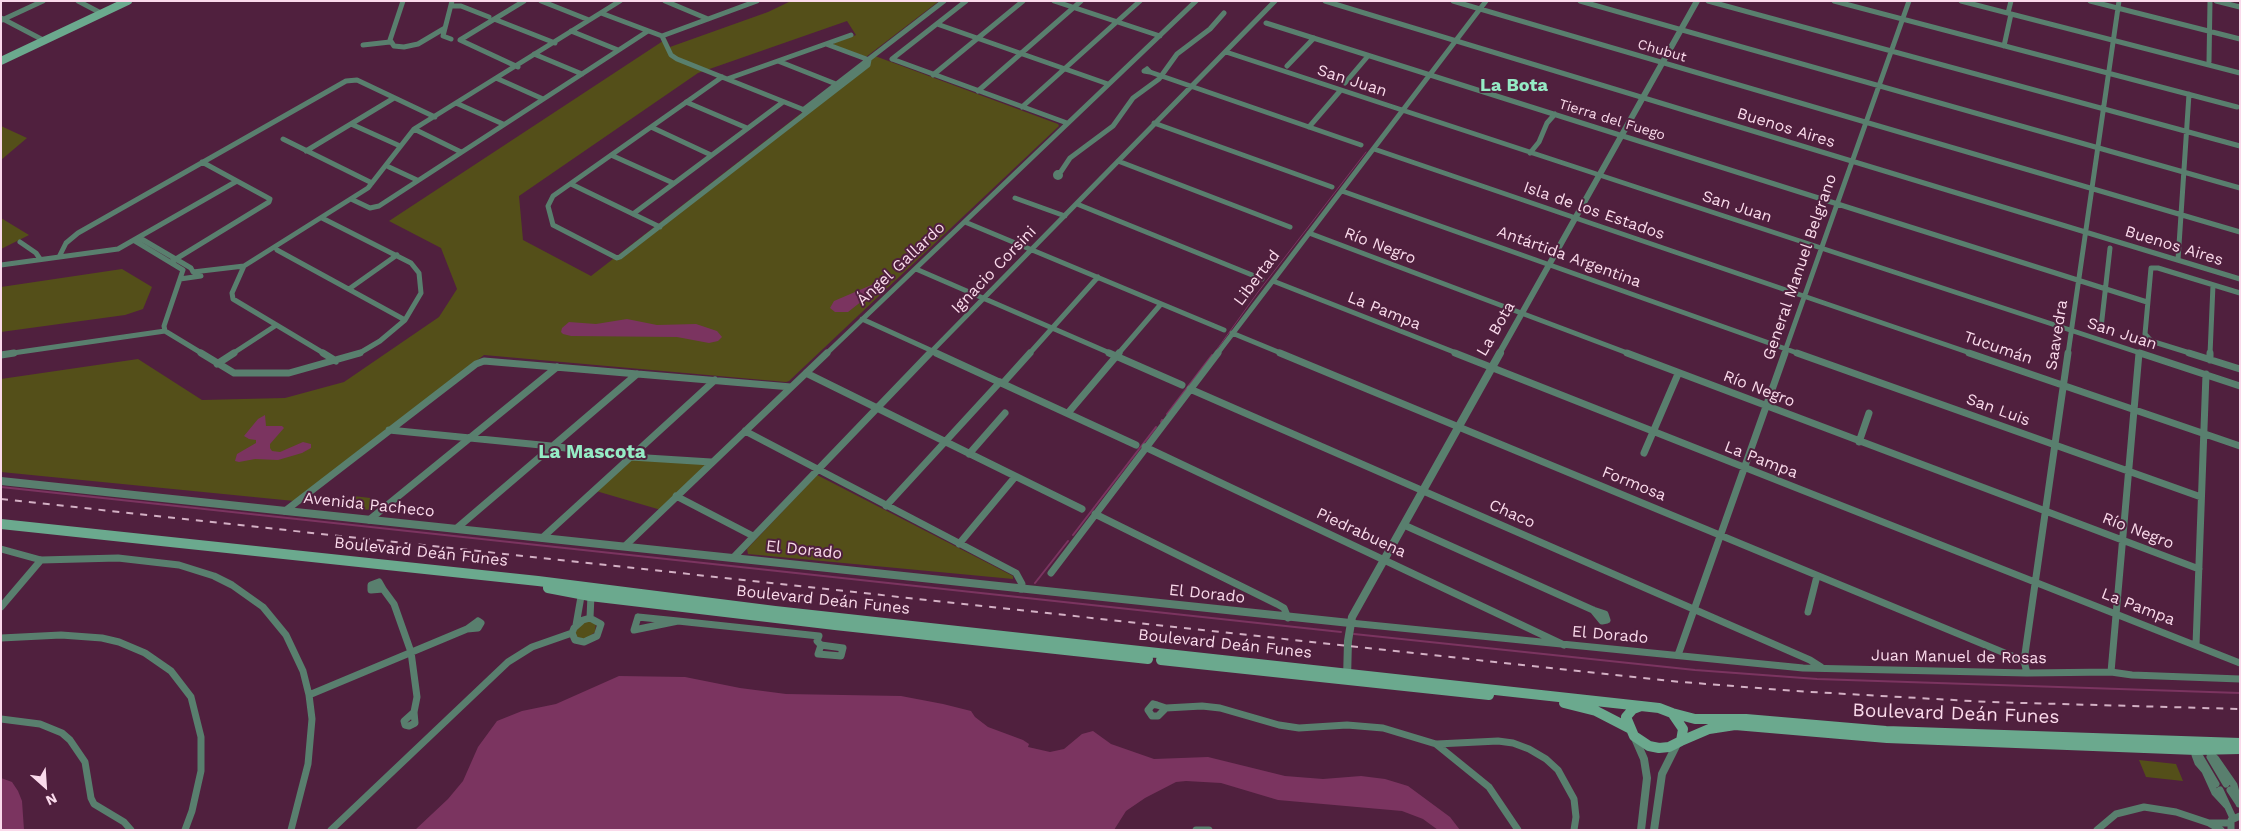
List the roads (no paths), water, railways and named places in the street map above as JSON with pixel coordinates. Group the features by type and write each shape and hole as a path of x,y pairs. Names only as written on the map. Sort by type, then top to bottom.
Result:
{"main road":[{"path":"1,60 122,1"},
{"path":"43,40 128,1"},
{"name":"Boulevard Deán Funes","path":"1,524 538,581 587,592 824,624 1641,706"},
{"name":"Boulevard Deán Funes","path":"1,528 544,588 876,622 1574,704 1610,717 1631,732"},
{"path":"1641,706 1659,708 1672,713 1684,730 1679,743 1659,748 1649,746 1631,732 1627,715 1633,709 1641,706"},
{"name":"Boulevard Deán Funes","path":"1672,713 1695,719 1746,718 1886,731 2240,749"},
{"name":"Boulevard Deán Funes","path":"1679,743 1709,729 1735,725 1887,738 2200,746 2240,743"}],"street":[{"path":"2,19 43,1"},
{"path":"78,1 100,12"},
{"path":"390,42 403,1"},
{"path":"516,67 460,40 524,1"},
{"path":"540,1 548,2 589,20"},
{"path":"573,32 620,1"},
{"path":"353,200 372,183 400,146 415,130 625,1"},
{"path":"665,1 708,19"},
{"path":"803,110 944,1"},
{"path":"966,1 892,59 1067,124"},
{"path":"933,74 1023,1"},
{"path":"1054,1 1160,36"},
{"path":"978,91 1081,1"},
{"path":"1022,107 1140,1"},
{"name":"Ángel Gallardo","path":"625,546 1196,1"},
{"name":"Ignacio Corsini","path":"733,558 1154,123 1275,1"},
{"name":"Buenos Aires","path":"1325,1 2240,279"},
{"name":"Chubut","path":"1453,1 2240,232"},
{"name":"Libertad","path":"1051,573 1486,1"},
{"path":"1580,1 2240,188"},
{"name":"La Bota","path":"1347,677 1350,624 1697,1"},
{"path":"1708,1 2240,146"},
{"path":"1834,1 2237,107"},
{"name":"General Manuel Belgrano","path":"1678,655 1909,1"},
{"path":"1962,1 2240,73"},
{"path":"2004,46 2011,1"},
{"path":"2090,1 2240,39"},
{"name":"Saavedra","path":"2027,673 2024,661 2119,1"},
{"path":"2209,62 2208,31 2210,1"},
{"path":"2216,1 2240,7"},
{"path":"602,14 662,36 754,2"},
{"path":"443,36 454,3 488,17"},
{"path":"1060,173 1070,158 1117,122 1133,98 1163,75 1180,52 1210,29 1224,12"},
{"path":"2,19 43,40"},
{"path":"494,19 555,43"},
{"name":"Tierra del Fuego","path":"1266,23 2071,277"},
{"path":"937,24 1108,84"},
{"path":"363,45 390,42 398,47 411,46 445,28"},
{"path":"353,200 374,208 648,31"},
{"path":"573,32 618,50"},
{"path":"433,35 451,39"},
{"path":"851,35 724,78 686,102 550,200 548,209 553,225 617,258 810,112 867,67 868,60"},
{"path":"662,36 673,57 810,112"},
{"path":"1288,66 1314,38"},
{"path":"826,44 868,60"},
{"name":"San Juan","path":"1226,52 2240,386"},
{"path":"536,55 582,74"},
{"path":"1345,83 1368,56"},
{"path":"778,61 836,84"},
{"path":"1150,72 1361,145"},
{"path":"497,79 543,98"},
{"path":"59,257 66,243 73,236 346,81 357,80 435,117"},
{"path":"1309,127 1340,91"},
{"path":"2178,260 2189,94"},
{"path":"306,150 394,98"},
{"path":"686,102 748,128"},
{"path":"633,214 783,102"},
{"path":"457,104 503,124"},
{"path":"1530,153 1538,142 1547,123 1555,114"},
{"path":"1154,123 1332,187"},
{"path":"351,124 400,146"},
{"path":"651,127 711,155"},
{"path":"415,130 461,152"},
{"path":"137,239 196,273 242,269 372,189 415,130"},
{"path":"283,139 372,183"},
{"name":"Isla de los Estados","path":"1374,149 1805,296"},
{"path":"611,156 673,184"},
{"path":"1118,161 1290,227"},
{"path":"173,261 270,202 270,199 202,162"},
{"path":"389,167 417,180"},
{"path":"1,265 111,251 137,239 237,181"},
{"path":"571,184 660,227"},
{"name":"Antártida Argentina","path":"1342,191 1786,349"},
{"path":"1015,198 1065,216"},
{"path":"1077,204 1262,279"},
{"path":"180,279 242,269 277,250 324,218"},
{"path":"1,355 164,331 234,373 282,373 336,361 366,350 392,333 406,320 420,293 421,280 419,273 411,262 324,218"},
{"path":"965,222 1224,330"},
{"name":"Río Negro","path":"1309,233 1678,374 2199,569"},
{"path":"20,242 36,253 40,259"},
{"path":"2101,328 2110,248"},
{"path":"277,250 406,320"},
{"path":"349,288 397,255"},
{"path":"173,261 183,270"},
{"path":"183,270 190,268"},
{"path":"2240,294 2158,268 2151,268 2144,334 2152,341 2240,369"},
{"path":"242,269 232,293 233,299 336,361"},
{"path":"916,269 1182,385"},
{"path":"164,331 183,270"},
{"path":"886,506 1098,277"},
{"path":"2071,277 2147,301"},
{"name":"La Pampa","path":"1273,281 2240,663"},
{"path":"2210,360 2213,285"},
{"name":"Tucumán","path":"1805,296 2240,446"},
{"path":"1068,413 1161,304"},
{"path":"862,319 1136,445"},
{"path":"217,364 275,326"},
{"name":"Formosa","path":"1232,334 1459,426 2024,661"},
{"name":"San Luis","path":"1786,349 2201,497"},
{"path":"2111,672 2139,353"},
{"path":"285,511 476,364 484,361 791,387"},
{"path":"369,520 557,367"},
{"path":"806,373 1082,509"},
{"path":"457,528 637,374"},
{"path":"1644,453 1678,374"},
{"path":"2196,645 2206,374"},
{"path":"542,538 715,380"},
{"name":"Chaco","path":"1190,389 1810,660 1821,667"},
{"path":"968,454 1005,413"},
{"path":"1859,442 1869,413"},
{"path":"389,430 551,446 631,457 711,462"},
{"path":"744,431 1016,573 1022,584 1021,589"},
{"name":"Piedrabuena","path":"1145,447 1552,638 1565,646"},
{"path":"959,544 1015,477"},
{"name":"Avenida Pacheco","path":"1,481 733,558"},
{"path":"676,496 753,536"},
{"path":"1095,514 1277,604 1284,608 1288,618"},
{"path":"1404,525 1593,610"},
{"path":"1,549 28,558 41,560 118,558 159,561 195,569 232,585 263,607 286,635 303,671 309,695 312,719 308,764 291,830"},
{"name":"El Dorado","path":"733,558 1288,618 1565,646 1678,655"},
{"path":"1,607 41,560"},
{"path":"1808,612 1817,576"},
{"path":"383,589 394,604 411,652 417,697 414,712"},
{"path":"587,592 590,618"},
{"path":"331,830 508,662 532,646 572,633 587,592"},
{"path":"678,621 634,630 638,617 678,621 819,636"},
{"path":"572,633 573,637 579,642 593,639 601,627 598,621 590,618 582,620 576,625"},
{"path":"821,645 818,642 824,624"},
{"path":"309,695 467,629"},
{"path":"2,639 61,635 102,638 119,642 145,653 171,671 191,697 201,738 201,771 192,811 184,830"},
{"name":"Juan Manuel de Rosas","path":"1678,655 1700,659 1803,668 2027,673 2111,672 2132,675 2240,679"},
{"path":"1166,708 1183,706 1211,707 1279,725 1299,728 1347,725 1383,728 1436,744 1498,741 1513,743 1530,749 1546,758 1558,770 1568,785 1574,799 1576,817 1574,830"},
{"path":"1,719 40,724 62,733 70,740 85,762 94,804 124,822 132,830"},
{"path":"1631,732 1644,759 1647,778 1646,800 1641,830"},
{"path":"1654,830 1662,774 1679,743"},
{"path":"1436,744 1489,788 1518,830"},
{"path":"2200,746 2223,787 2239,805"},
{"path":"2200,746 2196,759 2237,791 2239,805"},
{"path":"2214,772 2215,793 2227,806"},
{"path":"2097,830 2116,814 2144,807 2176,812 2209,822 2221,824 2233,822 2223,787"},
{"path":"2209,822 2220,830"},
{"path":"1196,830 1209,830"}],"waterway":[{"path":"1215,352 1258,292 1366,152"},
{"path":"1167,414 1212,355"},
{"path":"1073,535 1156,427"},
{"path":"1,487 1341,632"},
{"path":"1035,583 1068,541"},
{"path":"1354,634 1695,670 1817,679 2240,693"}],"railway":[{"path":"1,499 1670,681 1795,691 1988,702 2240,709"}],"district":[{"name":"La Bota","path":"1514,86"},
{"name":"La Mascota","path":"592,452"}]}
